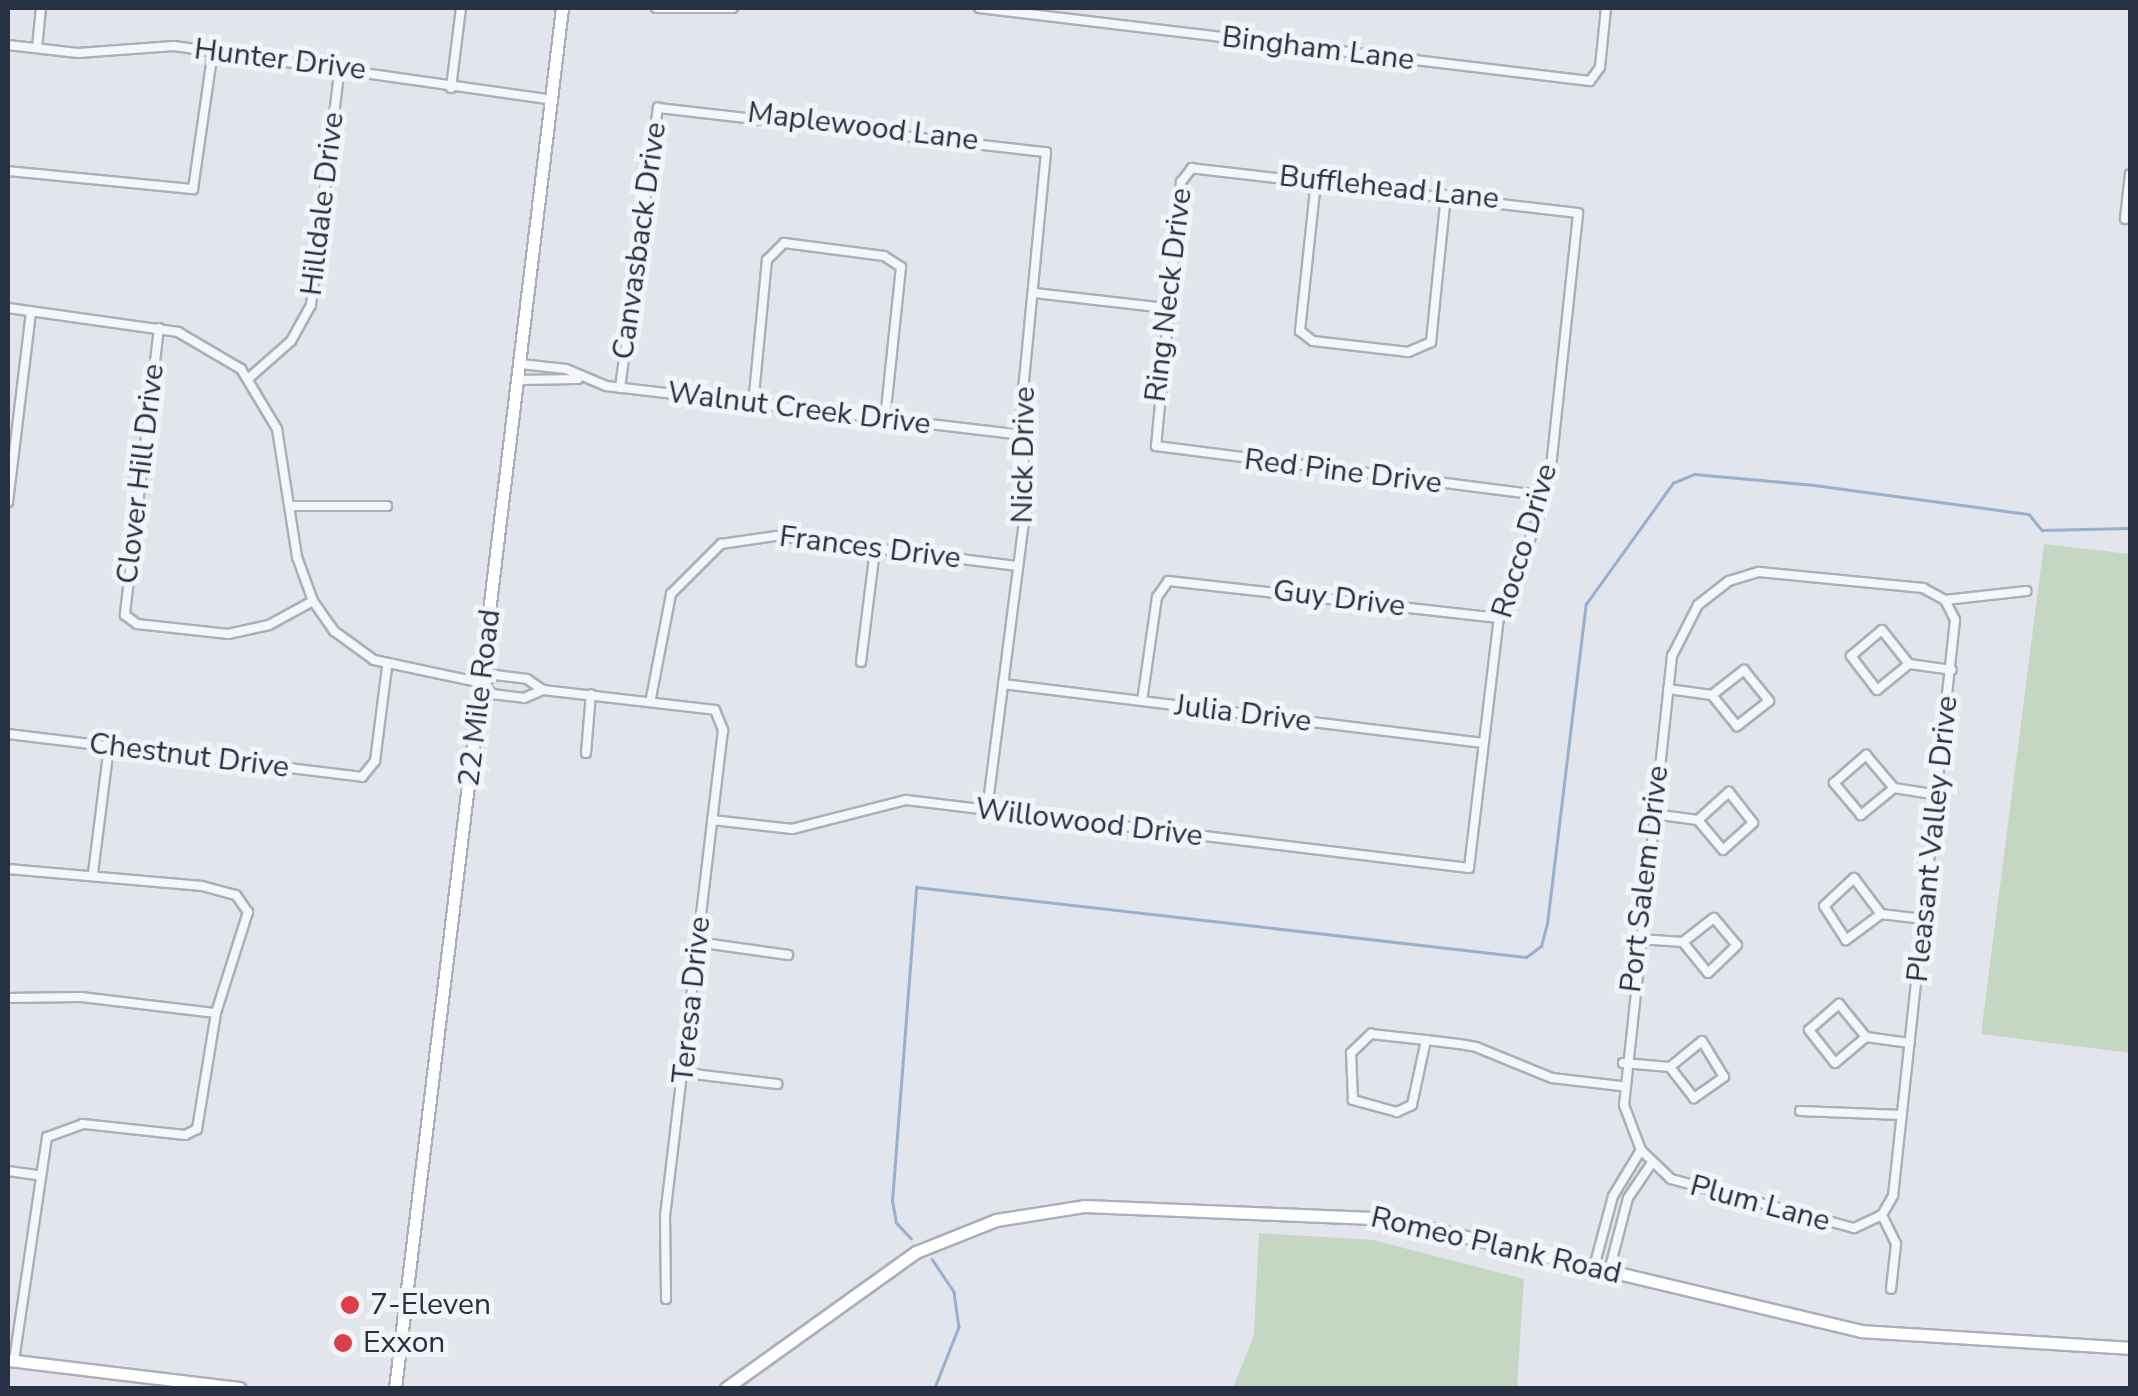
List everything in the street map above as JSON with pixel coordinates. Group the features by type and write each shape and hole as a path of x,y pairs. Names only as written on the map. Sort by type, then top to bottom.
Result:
{"main road":[{"name":"22 Mile Road","path":"394,1388 562,8"},
{"name":"Romeo Plank Road","path":"726,1388 916,1252 1036,1211 1359,1214 1886,1336 2130,1348"},
{"path":"11,1360 238,1388"}],"street":[{"path":"37,48 42,8"},
{"path":"452,88 461,8"},
{"path":"656,8 732,8"},
{"name":"Bingham Lane","path":"979,8 1056,12 1595,77 1606,8"},
{"name":"Hunter Drive","path":"8,45 214,51 340,66 452,88 552,100"},
{"path":"8,171 193,189 214,51"},
{"name":"Hilldale Drive","path":"248,378 291,341 311,305 340,66"},
{"name":"Maplewood Lane","path":"672,104 1036,148 1049,159"},
{"name":"Canvasback Drive","path":"620,388 650,125 658,108 672,104"},
{"name":"Nick Drive","path":"987,811 1026,498 1021,435 1049,159"},
{"name":"Bufflehead Lane","path":"1199,167 1578,213"},
{"name":"Ring Neck Drive","path":"1152,434 1181,182 1199,167"},
{"path":"2125,218 2130,174"},
{"path":"1316,180 1300,331 1313,341 1425,350 1446,195"},
{"name":"Rocco Drive","path":"1469,868 1499,618 1545,496 1578,213"},
{"path":"753,405 770,252 784,243 884,256 901,267 885,420"},
{"path":"1034,292 1166,308"},
{"path":"8,308 159,328 203,342 248,378 277,430 313,601 347,643 387,666 482,683 506,676 542,690 651,698"},
{"path":"8,502 30,311"},
{"name":"Clover Hill Drive","path":"159,328 128,620 242,633 313,601"},
{"name":"Walnut Creek Drive","path":"521,364 566,370 578,379"},
{"name":"Walnut Creek Drive","path":"519,380 578,379 753,405 1021,435"},
{"name":"Red Pine Drive","path":"1152,434 1166,452 1545,496"},
{"path":"290,506 387,506"},
{"name":"Frances Drive","path":"651,698 672,594 721,544 776,536 1018,566"},
{"path":"861,662 876,548"},
{"name":"Port Salem Drive","path":"1651,1164 1641,1150 1621,1086 1668,689 1680,632 1705,598 1750,574 1811,574 1916,586 1945,600"},
{"name":"Guy Drive","path":"1142,701 1157,596 1161,585 1179,580 1499,618"},
{"path":"1945,600 2027,591"},
{"name":"Pleasant Valley Drive","path":"1882,1215 1893,1196 1952,670 1956,626 1945,600"},
{"path":"1909,664 1877,690 1851,656 1882,630 1909,664 1952,670"},
{"name":"Chestnut Drive","path":"8,734 369,774 387,666"},
{"path":"1668,689 1712,695 1737,726 1768,701 1744,670 1712,695"},
{"path":"482,683 492,694 524,698 542,690"},
{"name":"Julia Drive","path":"1002,684 1483,743"},
{"path":"586,754 591,694"},
{"name":"Teresa Drive","path":"651,698 708,706 723,730 685,1073 665,1214 666,1299"},
{"path":"93,873 109,746"},
{"path":"1894,788 1861,815 1834,783 1866,755 1894,788 1938,794"},
{"path":"1652,814 1698,820 1723,850 1753,823 1729,792 1698,820"},
{"name":"Willowood Drive","path":"712,820 792,829 906,800 1469,868"},
{"path":"8,869 93,873 202,886 246,904 216,1014 197,1130 56,1129 37,1175 11,1360"},
{"path":"1881,914 1854,878 1824,906 1846,940 1881,914 1923,919"},
{"path":"1638,939 1683,942 1714,918 1737,945 1708,973 1683,942"},
{"path":"697,942 788,955"},
{"path":"8,998 81,997 216,1014"},
{"path":"1866,1036 1834,1063 1809,1030 1839,1004 1866,1036 1910,1043"},
{"path":"1426,1040 1418,1097 1396,1112 1352,1100 1352,1048 1370,1034 1426,1040 1476,1047 1552,1078 1621,1086"},
{"path":"1623,1063 1670,1067 1702,1041 1724,1078 1694,1098 1670,1067"},
{"path":"685,1073 776,1084"},
{"path":"1800,1111 1902,1115"},
{"path":"1594,1267 1613,1196 1641,1150"},
{"path":"1609,1271 1628,1198 1651,1164"},
{"name":"Plum Lane","path":"1651,1164 1694,1189 1847,1228 1882,1215"},
{"path":"8,1171 37,1175"},
{"path":"1882,1215 1896,1244 1891,1289"}],"green space":[{"path":"2044,544 2130,554 2130,1053 1981,1034"},
{"path":"1259,1233 1373,1240 1524,1279 1517,1388 1233,1388 1254,1335"}],"waterway":[{"path":"911,1239 896,1223 892,1201 916,887 1526,957 1541,946 1547,924 1586,604 1673,483 1694,474 1814,485 2029,514 2042,530 2130,528"},
{"path":"932,1259 954,1292 959,1327 935,1388"}],"place":[{"name":"7-Eleven","path":"350,1305"},
{"name":"Exxon","path":"343,1343"}]}
